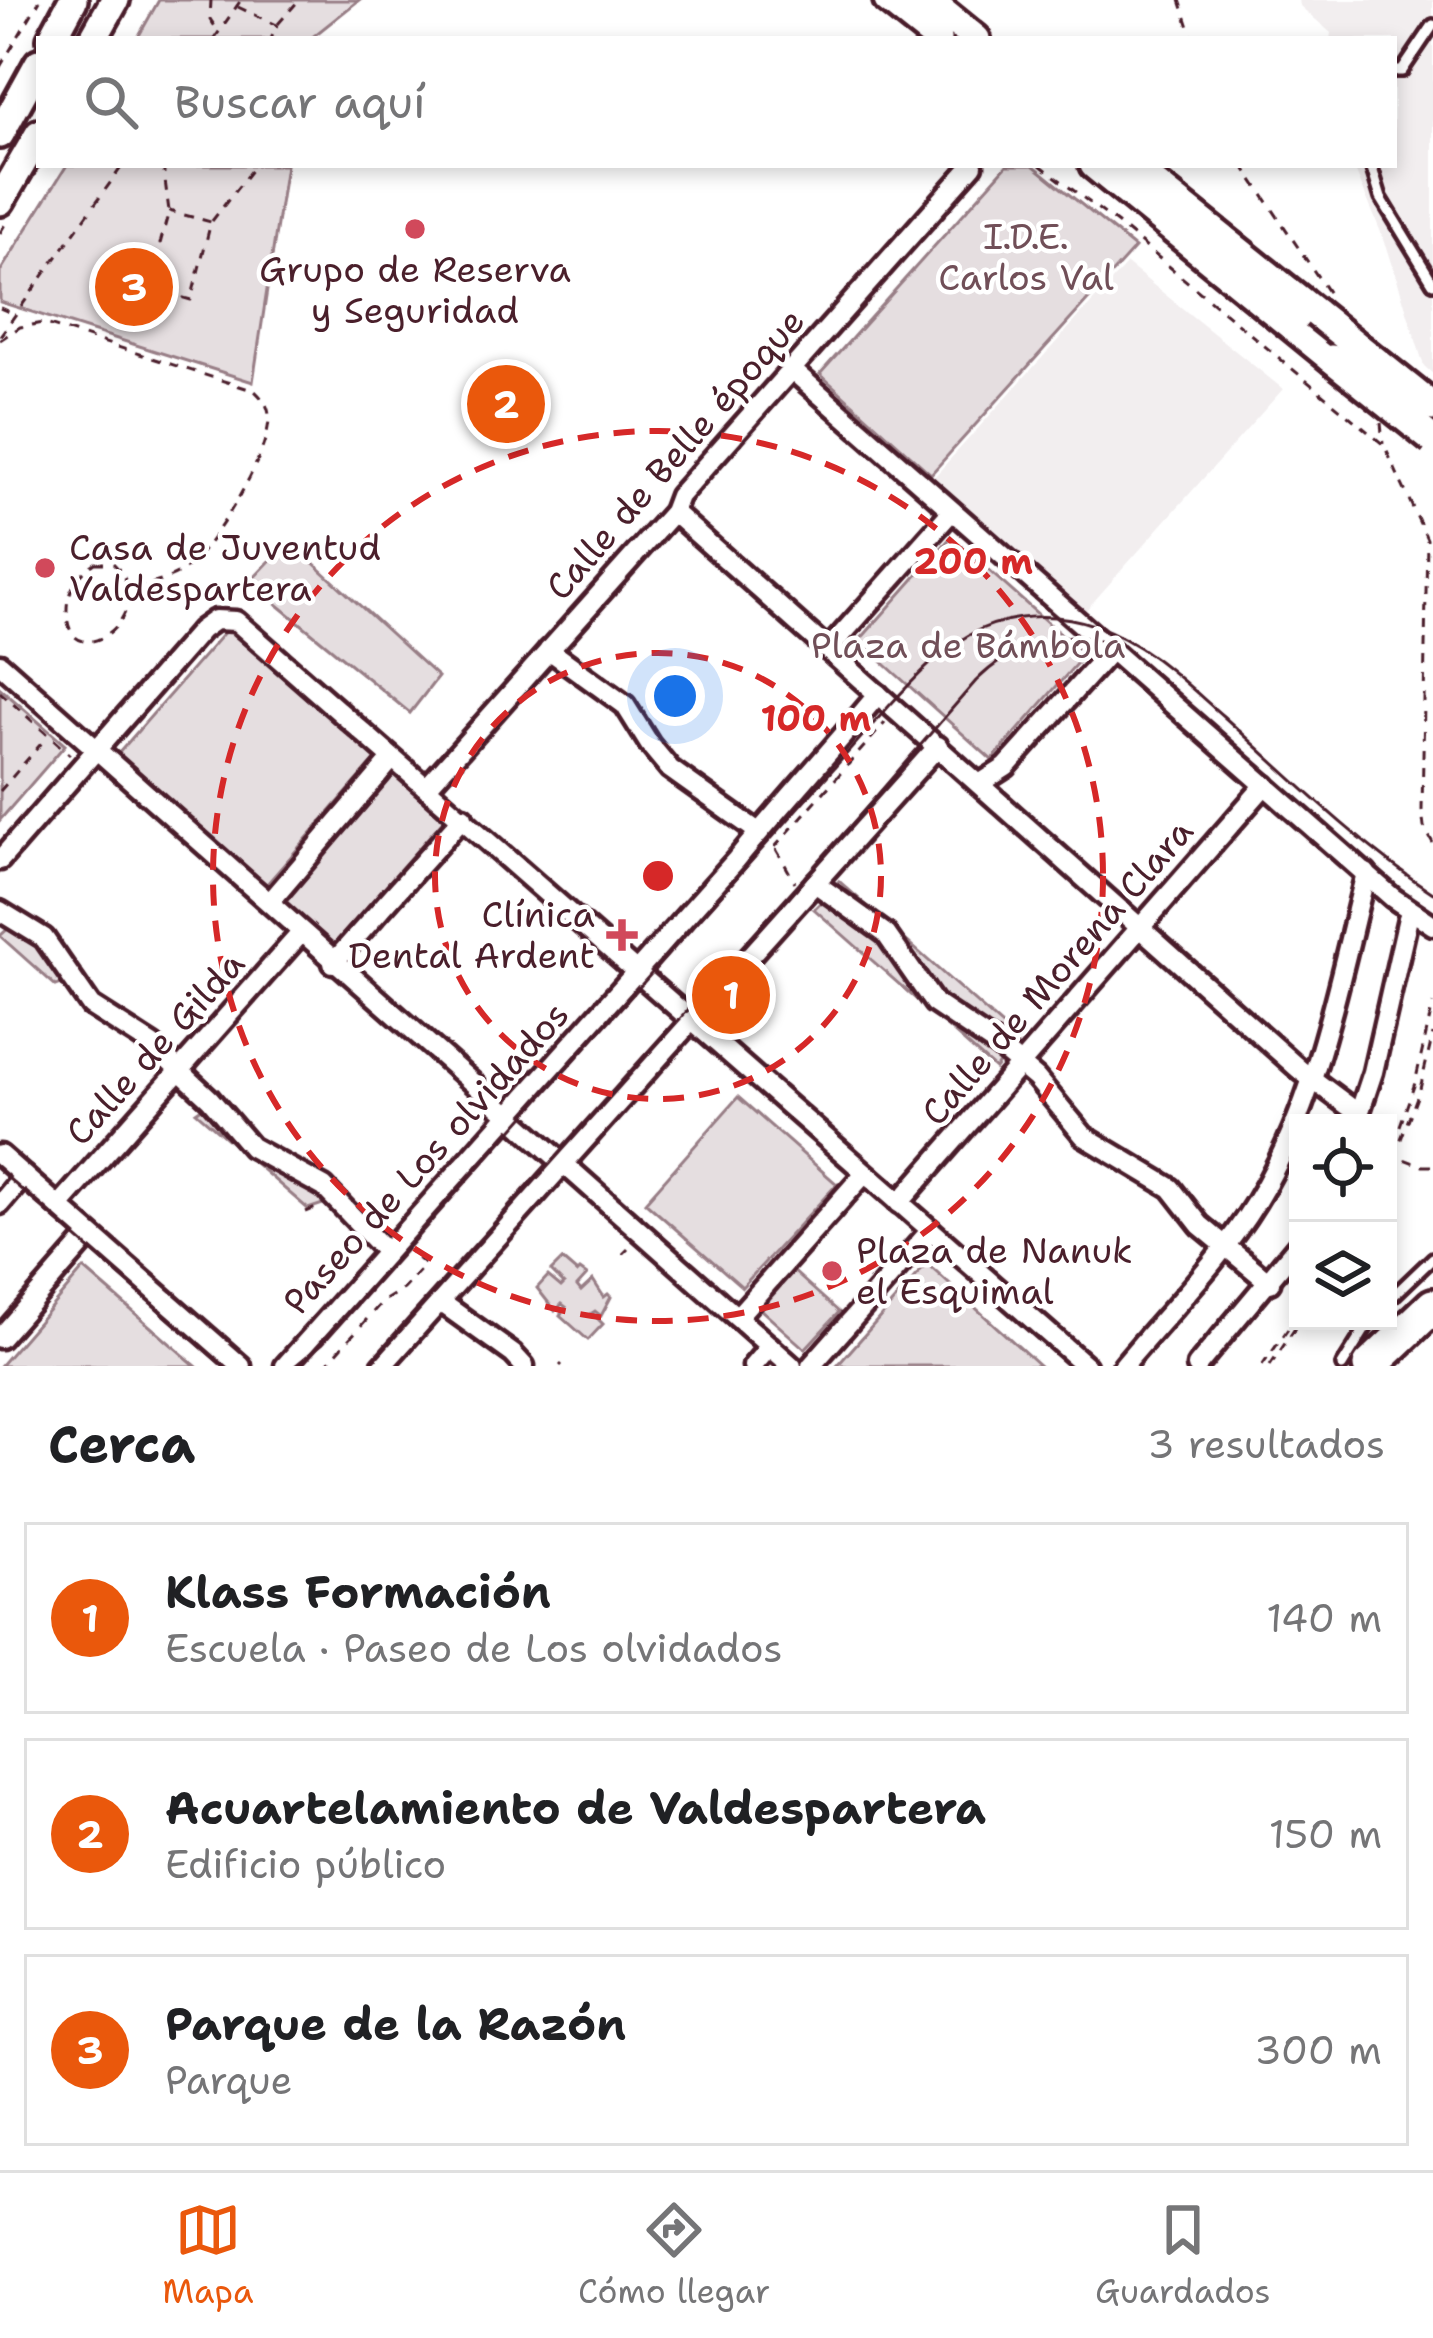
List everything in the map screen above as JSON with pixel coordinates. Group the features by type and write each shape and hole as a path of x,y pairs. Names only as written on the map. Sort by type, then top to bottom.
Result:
{"highway":[{"path":"1370,1366 1433,1306"},
{"path":"1400,1366 1433,1336"}],"main road":[{"path":"54,36 73,0"},
{"path":"95,36 116,0"},
{"path":"888,0 933,36"},
{"path":"928,0 972,36"},
{"path":"0,134 36,68"},
{"path":"0,201 36,139"},
{"path":"1098,168 1433,440"},
{"path":"1135,168 1324,305 1433,407"}],"street":[{"name":"Calle de Belle époque","path":"427,787 971,168"},
{"path":"791,369 1411,915 1433,926"},
{"path":"673,512 1352,1114"},
{"path":"828,650 951,512"},
{"path":"0,860 201,630 221,619 240,624 1086,1366"},
{"path":"549,650 625,705 670,769 757,831"},
{"path":"980,783 1006,767 1112,650"},
{"path":"0,664 792,1366"},
{"name":"Paseo de Los olvidados","path":"285,1366 878,694"},
{"path":"382,1366 938,746"},
{"path":"269,902 392,759"},
{"name":"Calle de Morena Clara","path":"899,1203 1265,785"},
{"path":"333,963 464,817"},
{"path":"1123,1366 1224,1246 1274,1170 1311,1079 1366,873"},
{"path":"811,888 886,934 934,1003 1021,1064 1054,1096 1084,1136 1171,1188 1200,1226 1270,1283"},
{"path":"0,911 44,938 91,1006 152,1046 210,1099 251,1147 324,1187 385,1251"},
{"path":"1358,1114 1411,915"},
{"name":"Calle de Gilda","path":"59,1206 301,934"},
{"path":"0,1155 241,1366"},
{"path":"737,1317 865,1173"},
{"path":"0,1204 24,1176"},
{"path":"811,1366 931,1230"},
{"path":"0,1338 90,1235"},
{"path":"1196,1366 1289,1257"},
{"path":"442,1303 524,1366"},
{"path":"753,1366 770,1346"}],"lane":[{"path":"1397,70 1402,71 1433,26"},
{"path":"1372,168 1381,198 1433,284"},
{"path":"1397,1292 1433,1258"},
{"path":"1342,1366 1364,1330"}],"path":[{"path":"0,67 40,0"},
{"path":"212,0 210,20 219,32"},
{"path":"216,36 241,0"},
{"path":"272,36 298,0"},
{"path":"1180,0 1192,36"},
{"path":"238,7 277,25"},
{"path":"0,338 121,168"},
{"path":"163,168 170,211 148,288 191,300 211,223 253,168"},
{"path":"1044,168 1384,446"},
{"path":"1245,168 1324,305"},
{"path":"170,211 211,223"},
{"path":"0,308 15,314"},
{"path":"0,338 20,327 43,323 255,391 266,403 270,417 260,452 223,524 192,563 176,575 129,589"},
{"path":"1379,416 1384,446 1427,539 1422,811 1433,843"},
{"path":"95,562 113,563 129,589 115,629 88,644 74,638 68,627 68,600 86,569 95,562"},
{"path":"2,694 10,691"},
{"path":"0,702 2,694"},
{"path":"2,694 82,766"},
{"path":"775,848 887,721"},
{"path":"0,791 53,730"},
{"path":"757,831 775,848 790,878 811,888"},
{"path":"1397,1133 1415,1084 1433,1004"},
{"path":"1397,1149 1420,1089 1433,1034"},
{"path":"1397,1159 1433,1166"},
{"name":"Paseo de Los olvidados","path":"325,1366 382,1302 403,1289 425,1265"},
{"path":"1262,1366 1290,1330"},
{"path":"1270,1366 1292,1330"}],"shaded area":[{"path":"1299,0 1433,0 1433,374 1424,366 1387,247 1354,168 1397,168 1397,36 1330,36"},
{"path":"1127,264 1283,389 1086,610 934,477"}],"green space":[{"path":"159,0 359,0 314,36 139,36"},
{"path":"65,168 286,168 253,382 0,302 0,272"},
{"name":"I.D.E. Carlos Val","path":"1004,168 1037,168 1135,248 931,474 820,374"},
{"name":"Plaza de Bámbola","path":"951,537 1084,655 992,760 859,641"},
{"path":"283,547 308,558 438,677 410,713 250,582"},
{"path":"227,629 376,759 266,885 117,755"},
{"path":"0,688 65,745 0,820"},
{"path":"395,770 447,816 329,950 277,904"},
{"path":"839,881 1019,1041 1012,1049 942,999 895,933 832,889"},
{"path":"822,901 880,941 929,1009 1001,1061 995,1069 814,909"},
{"path":"10,927 42,949 64,983 56,986 0,936"},
{"path":"738,1097 837,1184 742,1287 645,1202"},
{"path":"206,1105 258,1161 308,1185 329,1202 308,1209 196,1112"},
{"path":"562,1260 587,1275 577,1286 581,1291 593,1280 604,1297 611,1297 601,1316 592,1313 603,1324 588,1340 560,1315 566,1307 562,1304 555,1311 537,1288 548,1276 561,1287 564,1284 551,1271"},
{"path":"927,1264 1040,1366 837,1366"},
{"path":"84,1269 196,1366 0,1366"},
{"path":"792,1270 839,1312 805,1349 759,1308"}],"tram line":[{"path":"295,1366 323,1343 890,705 944,652 981,629 1010,620 1054,617 1097,626 1132,643 1179,677 1351,831 1433,893"},
{"path":"369,1366 976,681 1004,658 1034,643 1067,637 1103,641"},
{"path":"0,1171 223,1366"}],"place":[{"name":"Grupo de Reserva y Seguridad","path":"415,229"},
{"name":"Parque de la Razón","path":"134,287"},
{"name":"Acuartelamiento de Valdespartera","path":"506,404"},
{"name":"Casa de Juventud Valdespartera","path":"45,568"},
{"name":"Clínica Dental Ardent","path":"622,935"},
{"name":"Klass Formación","path":"731,995"},
{"name":"Plaza de Nanuk el Esquimal","path":"832,1271"}]}
